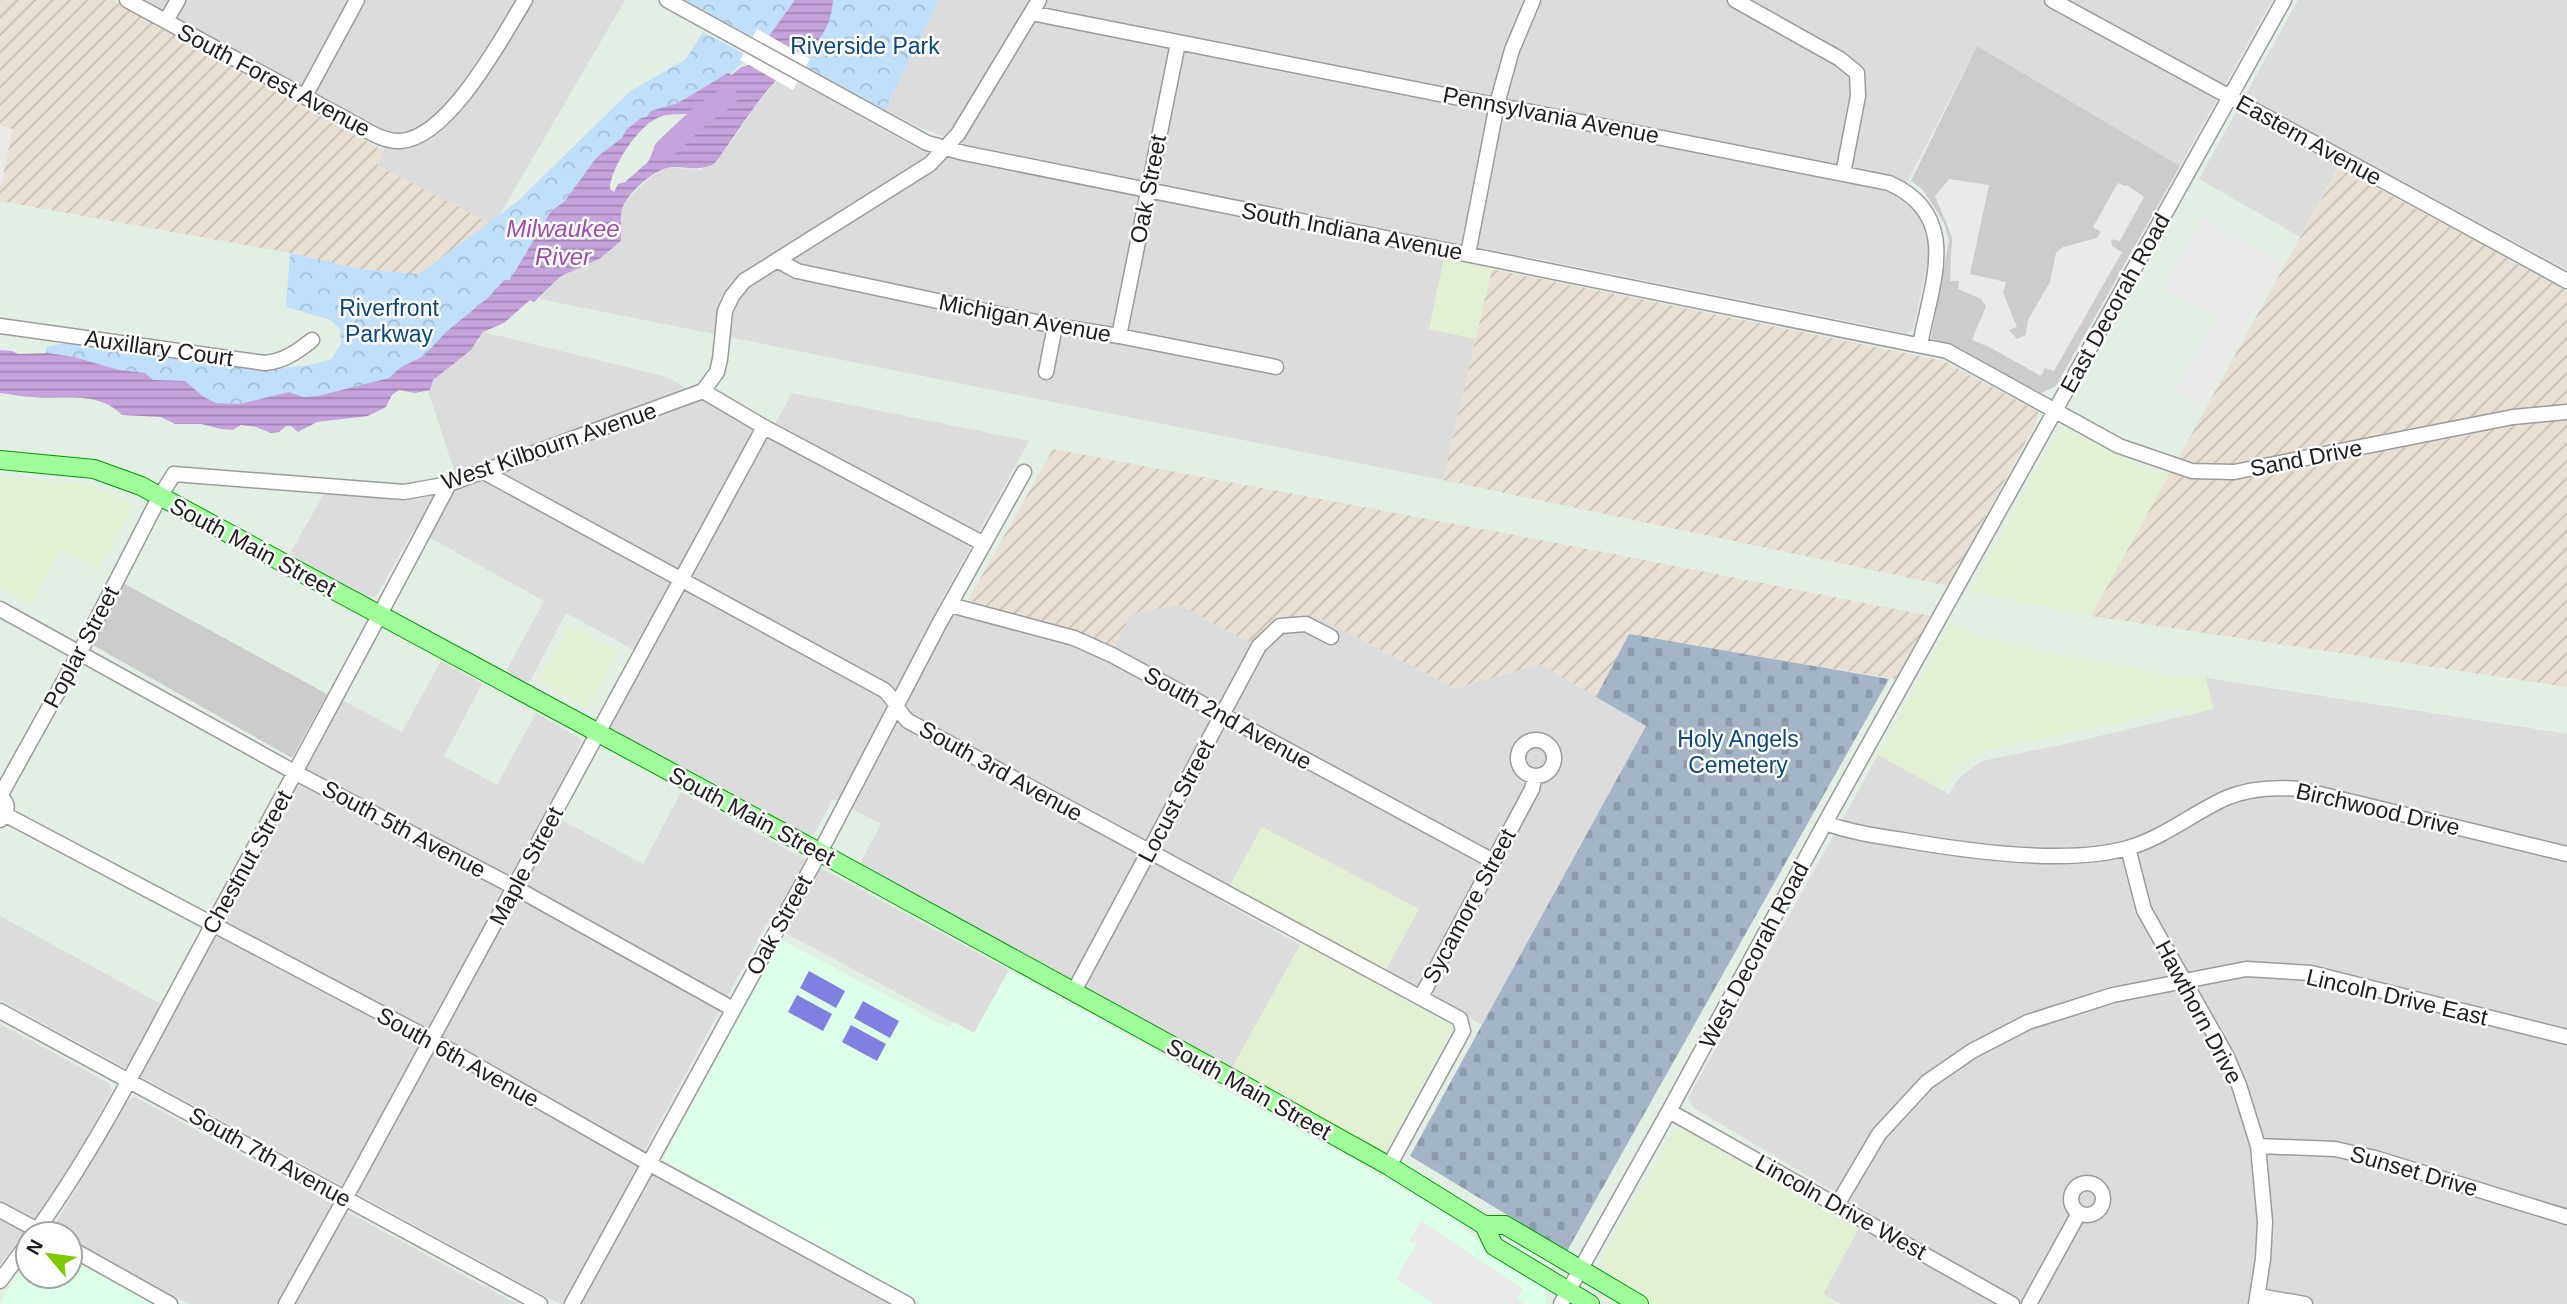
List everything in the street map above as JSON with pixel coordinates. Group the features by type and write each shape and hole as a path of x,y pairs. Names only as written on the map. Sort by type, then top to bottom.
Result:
{"main road":[{"name":"South Main Street","path":"0,460 94,469 141,486 819,852 1389,1166 1484,1225 1505,1225 1639,1304"},
{"name":"South Main Street","path":"1484,1225 1494,1246 1565,1298 1590,1304"}],"street":[{"name":"South Forest Avenue","path":"127,0 381,137 400,141 420,135 441,120 483,70 525,0"},
{"path":"166,22 178,0"},
{"path":"304,96 358,0"},
{"name":"South Indiana Avenue","path":"667,0 927,143 946,149 1947,351 2056,410"},
{"path":"984,544 764,427 703,391 717,372 725,311 732,296 744,281 930,164 946,149 958,134 1039,0"},
{"path":"1468,254 1497,104 1512,50 1534,0"},
{"path":"1735,0 1862,71 1843,174"},
{"name":"East Decorah Road","path":"1948,606 2284,0"},
{"name":"Eastern Avenue","path":"2062,2 2567,281"},
{"name":"Pennsylvania Avenue","path":"1031,13 1889,183 1905,190 1926,210 1936,235 1936,266 1920,345"},
{"name":"Oak Street","path":"1119,336 1178,43"},
{"name":"Michigan Avenue","path":"777,260 797,271 1055,326 1119,336 1276,368"},
{"name":"Auxillary Court","path":"0,326 265,363 276,362 295,354 312,340"},
{"path":"1046,372 1055,326"},
{"name":"West Kilbourn Avenue","path":"160,496 174,474 404,492 449,484 703,391"},
{"name":"Sand Drive","path":"2056,410 2119,446 2158,461 2192,471 2234,472 2513,417 2567,412"},
{"name":"Maple Street","path":"286,1304 346,1199 764,427"},
{"name":"South 3rd Avenue","path":"484,472 884,690 908,721 1421,997"},
{"name":"Oak Street","path":"572,1304 1024,472"},
{"name":"Chestnut Street","path":"47,1220 128,1080 296,773 449,484"},
{"name":"Poplar Street","path":"0,796 80,652 160,496"},
{"name":"South 2nd Avenue","path":"950,605 1074,638 1112,655 1493,861"},
{"name":"West Decorah Road","path":"1565,1298 1670,1111 1825,823 1948,606"},
{"name":"South 5th Avenue","path":"0,609 296,773 514,887 733,1009"},
{"name":"Locust Street","path":"1073,993 1259,646 1280,626 1306,624 1331,637"},
{"name":"Sycamore Street","path":"1389,1166 1463,1031 1460,1019 1421,997 1532,789 1535,776"},
{"name":"Birchwood Drive","path":"1825,823 1853,832 1962,849 2072,855 2101,853 2128,848 2176,827 2228,797 2278,787 2300,789 2567,854"},
{"path":"0,796 7,804 3,818"},
{"name":"South 6th Avenue","path":"3,818 432,1041 648,1163 907,1304"},
{"name":"Hawthorn Drive","path":"2128,848 2144,910 2230,1065 2259,1146 2266,1222 2258,1300"},
{"name":"Lincoln Drive East","path":"1837,1205 1879,1134 1927,1082 1972,1051 2028,1021 2113,995 2246,969 2311,973 2567,1037"},
{"name":"South 7th Avenue","path":"0,1011 540,1304"},
{"name":"Lincoln Drive West","path":"1670,1111 2012,1304"},
{"name":"Sunset Drive","path":"2259,1146 2335,1149 2375,1158 2567,1217"},
{"path":"0,1210 17,1220"},
{"path":"2029,1304 2079,1213"},
{"path":"84,1256 170,1304"},
{"path":"0,1281 14,1262"},
{"path":"2258,1300 2305,1304"}],"shaded area":[{"path":"0,0 112,0 384,151 377,165 489,223 419,274 359,269 290,253 0,201"},
{"path":"144,0 625,0 499,216 489,223 377,165 384,151 386,132 371,127"},
{"path":"939,0 2272,0 2180,166 1977,46 1899,198 1918,215 1925,228 1929,255 1913,330 1906,333 964,144 921,128 885,110"},
{"path":"2298,0 2567,0 2567,270 2347,151 2300,237 2199,179"},
{"path":"1977,46 2180,166 2056,386 2041,393 1956,346 1931,338 1949,240 1944,223 1933,205 1922,189 1911,181"},
{"path":"783,74 916,148 1444,259 1429,329 1476,339 1443,480 539,299 561,276 599,259 621,219 621,211 627,200 648,179 667,167 701,170 731,143 754,108"},
{"path":"0,126 13,129 1,185 0,185"},
{"path":"2339,167 2567,291 2567,687 2091,616"},
{"path":"1949,179 1989,185 1970,274 2006,282 2003,293 2017,327 2009,330 2017,339 2026,335 2028,320 2050,282 2056,253 2063,247 2097,238 2101,232 2093,227 2118,183 2127,185 2144,197 2120,241 2111,239 2112,246 2122,252 2054,371 2045,368 2041,376 1972,340 1986,306 1981,299 1958,289 1959,281 1950,281 1952,237 1935,196"},
{"path":"2202,217 2283,262 2202,406 2175,391 2216,318 2162,288"},
{"path":"1444,259 1492,269 1476,339 1429,329"},
{"path":"1492,269 1944,361 2038,412 2038,419 1948,586 1443,480"},
{"path":"483,332 667,377 768,437 792,393 1029,441 937,608 1066,643 1106,661 1132,613 1180,605 1261,648 1274,627 1318,617 1455,688 1540,664 1646,726 1482,1025 1385,971 1419,909 1262,827 1221,901 1300,945 1231,1070 859,865 881,824 833,799 815,833 805,835 611,730 609,726 645,656 566,613 528,685 505,673 544,601 414,529 377,595 369,598 289,555 325,492 418,499 460,488 428,391 433,380 479,341"},
{"path":"2062,431 2070,431 2151,472 2171,472 2091,616 1970,591 2055,436"},
{"path":"1053,449 1931,616 1895,679 1629,635 1596,697 1540,664 1455,688 1318,617 1275,627 1261,649 1180,605 1132,613 1113,648 968,600"},
{"path":"0,476 95,486 133,505 99,570 61,548 31,605 0,588"},
{"path":"123,583 327,694 292,758 91,644"},
{"path":"1951,623 1983,638 2044,652 2171,676 2206,678 2213,709 2186,716 2183,706 2128,721 1995,748 1979,753 1957,767 1941,789 1878,755"},
{"path":"569,625 618,652 587,708 538,681"},
{"path":"441,661 482,684 444,756 497,785 536,713 582,741 547,812 643,864 681,792 1009,970 974,1034 767,923 637,1164 892,1304 560,1304 0,1000 0,916 174,1011 342,700 402,732"},
{"path":"2206,678 2567,734 2567,1304 1840,1304 1823,1294 1868,1212 1694,1108 1688,1098 1878,755 1949,794 1960,777 1982,761 2213,709"},
{"path":"1262,827 1419,909 1378,985 1448,1024 1452,1029 1387,1150 1380,1151 1368,1145 1231,1070 1308,931 1229,887"},
{"path":"781,940 949,1028 954,1022 974,1033 1009,970 1437,1207 1482,1244 1541,1284 1545,1290 1546,1304 923,1304 664,1160"},
{"path":"809,971 845,991 836,1008 800,988"},
{"path":"797,995 832,1014 823,1031 788,1012"},
{"path":"863,1001 899,1021 890,1038 854,1018"},
{"path":"0,1024 109,1083 112,1091 58,1186 33,1220 14,1220 14,1246 0,1265"},
{"path":"851,1025 886,1044 877,1061 842,1042"},
{"path":"135,1097 517,1304 189,1304 84,1248 84,1220 58,1220 128,1100"},
{"path":"1676,1129 1687,1132 1858,1230 1823,1294 1840,1304 1653,1304 1606,1274 1602,1262 1604,1251"},
{"path":"1421,1221 1523,1289 1517,1299 1525,1304 1434,1304 1396,1279 1416,1245 1409,1241"},
{"path":"84,1267 155,1304 0,1304 14,1279 14,1290 84,1290"}],"green space":[{"name":"Riverside Park","path":"685,0 939,0 885,110"},
{"name":"Riverfront Parkway","path":"703,32 750,57 713,88 627,135 517,275 419,361 386,381 334,395 250,407 217,406 154,383 46,357 46,347 65,343 277,368 309,365 332,359 341,343 340,329 331,320 286,307 290,253 359,269 419,274 518,201 629,92 686,59"},
{"name":"Holy Angels Cemetery","path":"1629,634 1889,679 1567,1251 1410,1156 1646,726 1596,697"}],"water":[{"name":"Milwaukee River","path":"795,0 833,0 831,16 819,39 756,104 714,164 698,168 671,167 657,172 642,183 629,196 622,209 620,242 599,259 561,276 534,302 530,300 504,323 483,332 471,350 433,380 430,390 415,393 399,390 392,395 386,407 368,416 317,422 298,432 291,426 286,426 279,432 271,433 241,425 233,430 221,429 201,424 175,424 161,417 122,415 113,407 91,399 0,393 0,350 18,354 48,353 74,357 119,370 145,373 153,380 185,381 216,403 240,404 289,392 304,397 318,396 389,378 401,367 424,356 446,332 489,297 504,280 510,280 551,211 564,202 597,157 622,138 626,130 641,118 647,117 651,111 678,103 728,73 732,75 741,67 747,66","holes":["714,113 714,117 694,128 674,133 657,143 648,162 625,182 618,184 614,192 610,189 620,159 651,122 669,115"]}],"pier":[{"path":"757,29 810,59 793,90 740,60"}],"waterway":[{"name":"Milwaukee River","path":"664,150 700,116 727,97"}]}
